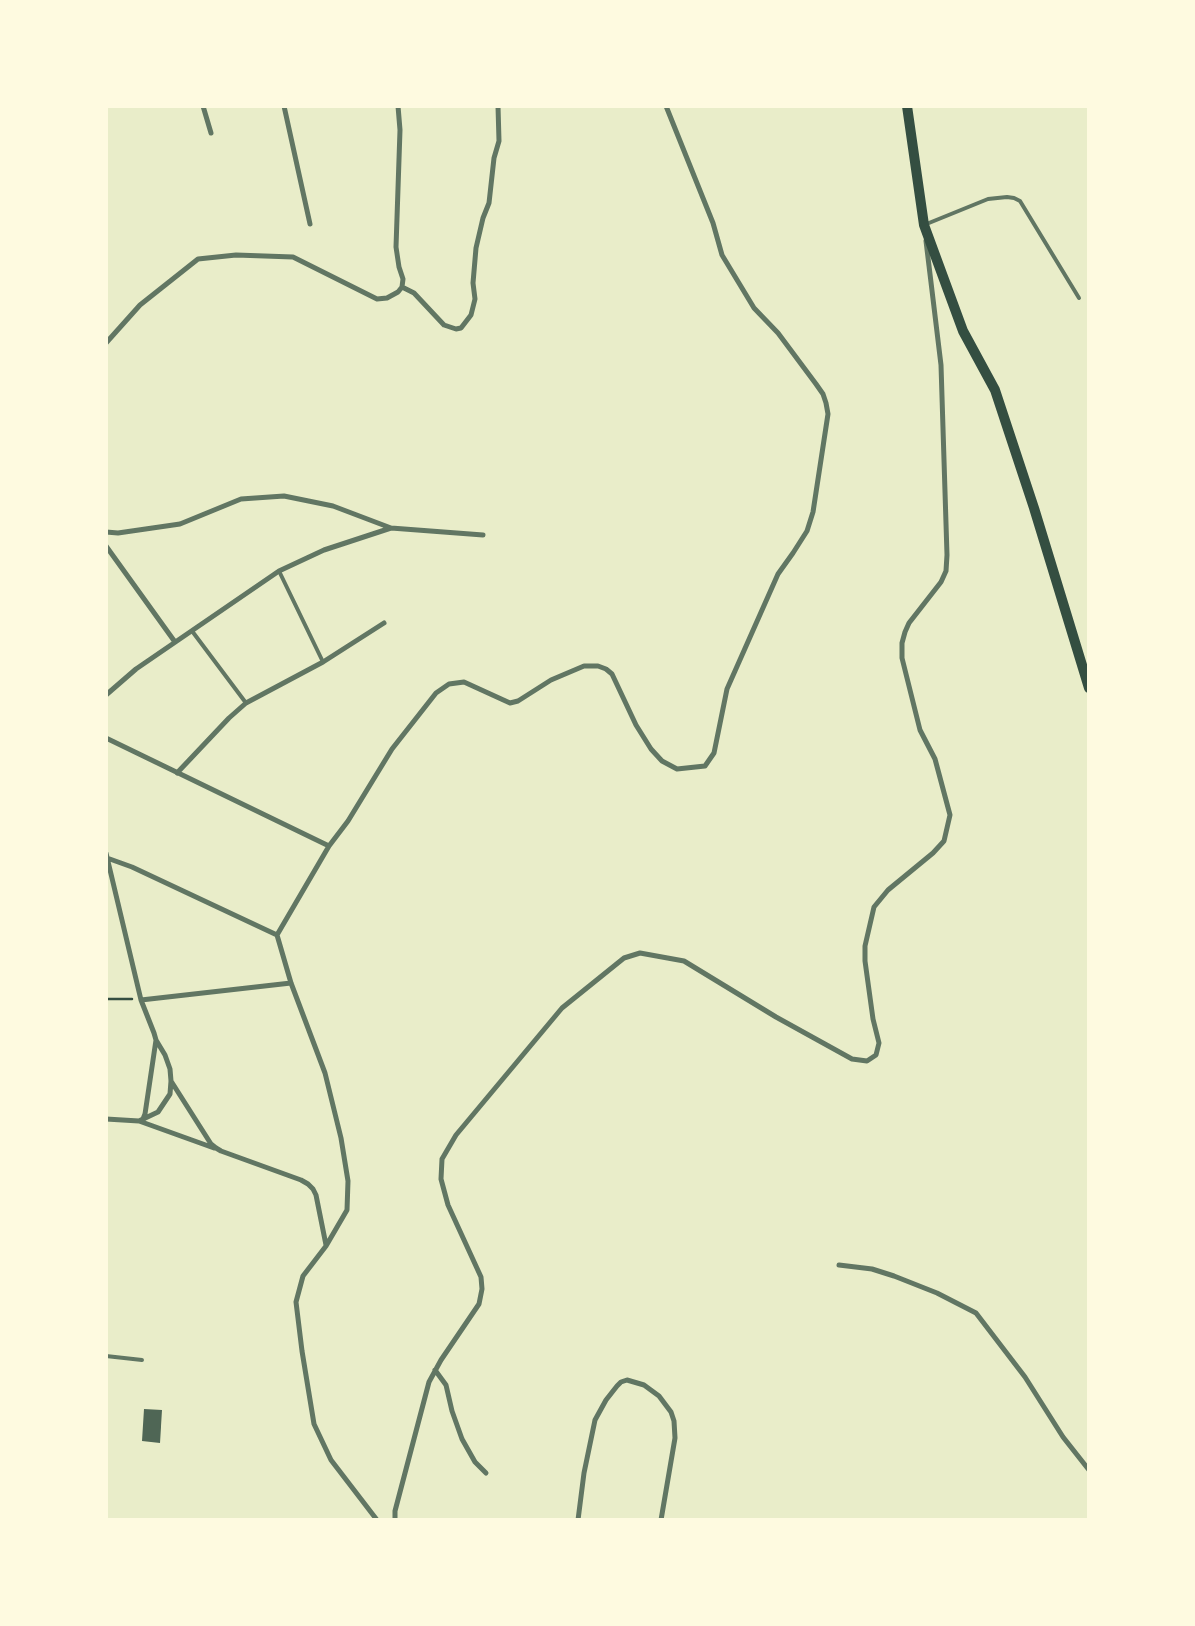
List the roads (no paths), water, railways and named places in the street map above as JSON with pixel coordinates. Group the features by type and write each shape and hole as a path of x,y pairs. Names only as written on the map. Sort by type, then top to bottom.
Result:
{"main road":[{"path":"908,106 924,225 963,331 995,390 1034,508 1089,688"}],"street":[{"path":"203,106 211,133"},
{"path":"284,106 310,224"},
{"path":"106,343 140,305 198,259 236,256 294,257 378,299 387,298 398,292 402,287 403,279 396,247 400,130 398,106"},
{"path":"402,287 414,293 444,325 456,330 461,328 471,315 475,300 473,284 476,248 483,218 489,203 494,158 499,141 498,106"},
{"path":"377,1520 330,1460 314,1424 296,1302 303,1276 326,1246 347,1210 348,1181 341,1138 325,1073 291,983 278,935 329,846 348,821 392,749 436,693 449,684 464,682 510,703 518,701 552,680 584,666 598,666 612,674 636,725 651,749 662,761 677,769 705,766 714,753 727,689 778,574 807,531 813,512 828,414 823,394 778,332 754,308 722,255 713,223 666,106"},
{"path":"395,1520 395,1510 428,1382 479,1304 482,1289 481,1277 448,1205 440,1179 442,1159 456,1135 562,1008 624,958 640,952 684,961 776,1017 852,1059 867,1061 876,1056 879,1043 873,1019 865,961 865,946 874,907 888,890 933,853 944,841 950,815 935,759 920,730 902,658 902,643 905,632 909,623 941,582 946,571 947,556 941,365 924,225"},
{"path":"106,532 118,533 180,524 241,499 284,496 332,506 392,528 483,535"},
{"path":"107,694 136,669 279,571 324,550 392,528"},
{"path":"106,546 175,642"},
{"path":"177,773 229,718 246,703 323,662 384,623"},
{"path":"106,738 329,846"},
{"path":"107,856 278,935"},
{"path":"107,856 141,1000 156,1040 165,1055 170,1069 170,1094 158,1112 139,1122"},
{"path":"141,1000 291,983"},
{"path":"139,1122 145,1114 156,1040"},
{"path":"171,1082 211,1144 216,1148 308,1184 316,1195 326,1246"},
{"path":"106,1119 139,1122 216,1148"},
{"path":"838,1265 872,1269 894,1276 937,1292 976,1313 1025,1377 1063,1437 1089,1470"},
{"path":"435,1370 446,1386 452,1411 465,1445 475,1462 486,1474"},
{"path":"578,1520 584,1473 595,1420 616,1386 627,1380 644,1385 659,1396 671,1412 674,1422 675,1438 661,1520"}],"lane":[{"path":"924,225 988,199 1014,198 1020,201 1080,298"},
{"path":"279,571 323,662"},
{"path":"192,631 246,703"},
{"path":"106,1356 142,1360"}]}
